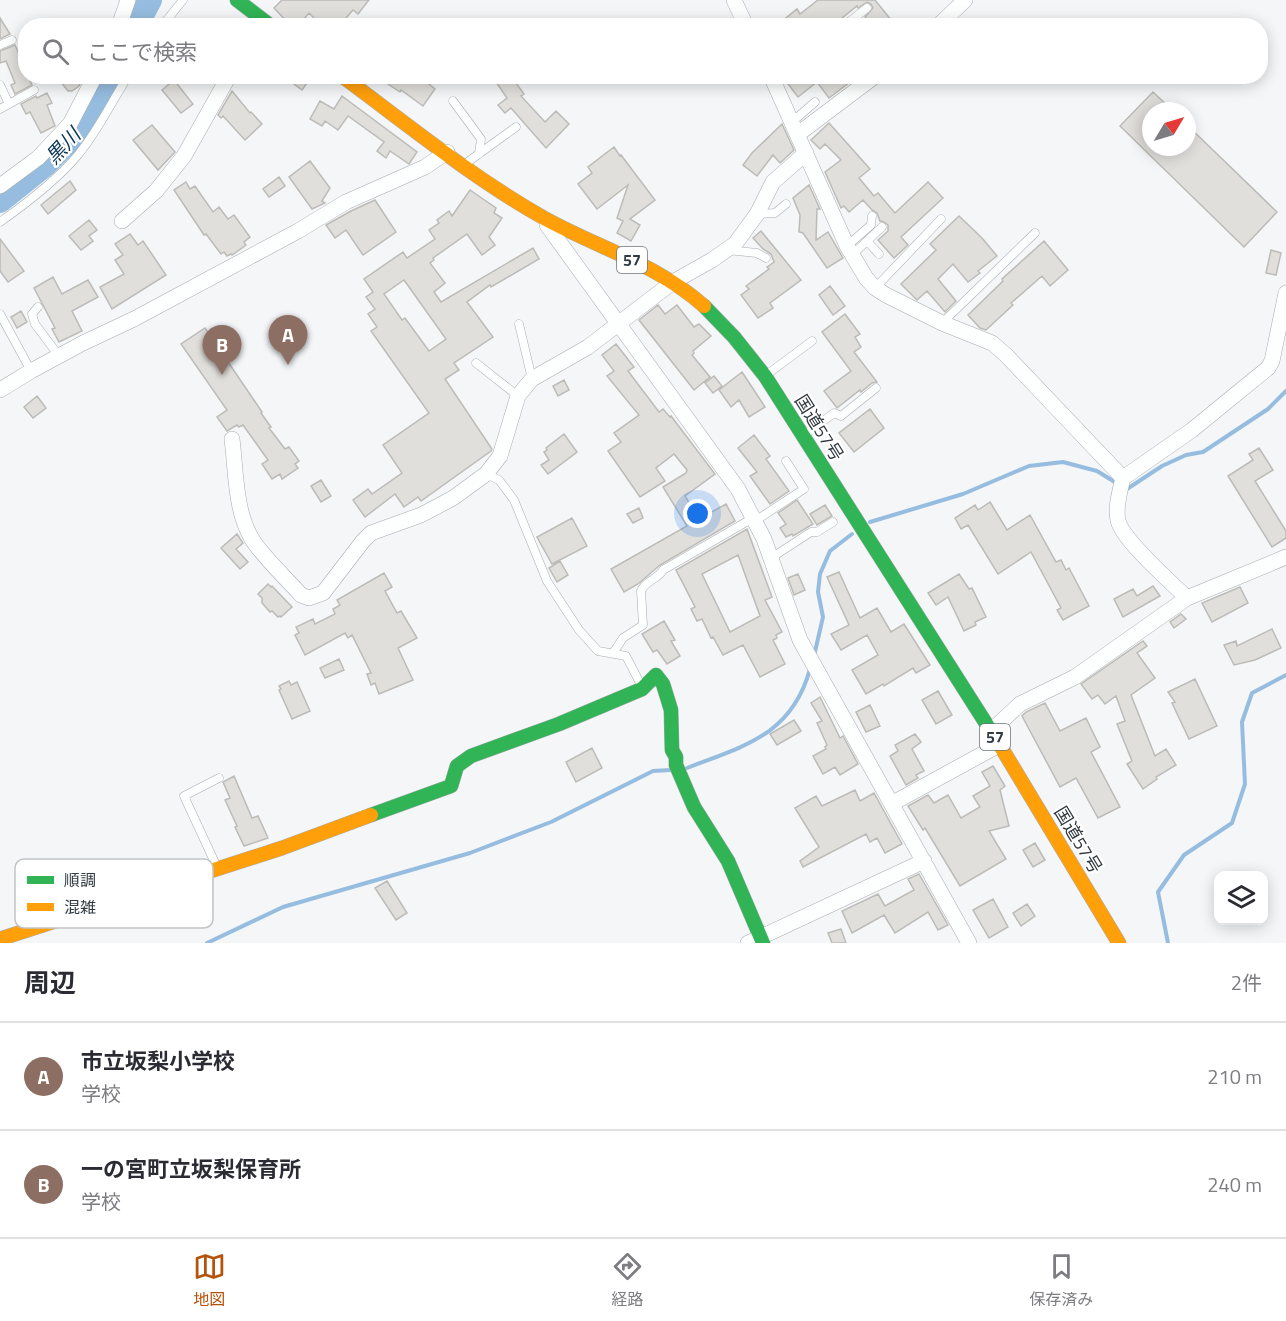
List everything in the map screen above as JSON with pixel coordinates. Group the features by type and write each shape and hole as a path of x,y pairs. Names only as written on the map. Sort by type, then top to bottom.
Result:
{"main road":[{"path":"239,1 258,18"},
{"name":"国道57号","path":"353,84 464,165 542,216 673,282 717,317 748,352 765,376 995,738 1119,943"},
{"path":"213,871 452,786 457,765 471,756 559,724 642,689 656,675 663,684 671,710 672,750 676,757 676,765 694,807 728,861 758,941"},
{"path":"0,939 34,928"}],"street":[{"path":"122,18 128,0"},
{"path":"734,0 742,18"},
{"path":"946,18 965,0"},
{"path":"0,186 38,158 70,124 91,84"},
{"path":"122,221 156,191 184,156 225,84"},
{"path":"775,84 849,251 866,278 875,288 942,323 992,343 1021,370 1123,478"},
{"path":"795,128 862,84"},
{"path":"0,390 59,356 134,320 298,231 346,202 424,167 447,152"},
{"path":"232,439 238,496 243,519 252,539 301,595 309,597 323,593 371,533 421,515 453,498 486,474 500,456 518,396 532,379 588,347 673,282 712,260 742,237 773,182 806,153"},
{"path":"542,216 555,238 738,489 764,539 800,640 969,943"},
{"path":"1187,598 1120,528 1117,519 1123,478 1192,430 1268,368 1272,361 1286,293"},
{"path":"892,803 995,738 1020,704 1075,677 1187,598 1286,557"},
{"path":"758,941 924,861"}],"lane":[{"path":"168,18 183,0"},
{"path":"854,18 867,8"},
{"path":"0,45 12,40"},
{"path":"0,222 27,203 77,156 96,130 123,84"},
{"path":"0,85 9,104"},
{"path":"0,109 34,90"},
{"path":"453,102 481,140 480,154"},
{"path":"795,128 815,102"},
{"path":"464,165 516,128"},
{"path":"757,214 775,213 786,204"},
{"path":"849,251 871,225 872,216"},
{"path":"875,288 941,219"},
{"path":"849,251 867,241 882,227"},
{"path":"942,323 1035,233"},
{"path":"867,241 879,254"},
{"path":"726,250 757,253 766,258"},
{"path":"38,307 32,314 34,324 59,356"},
{"path":"0,314 31,371"},
{"path":"519,324 532,379"},
{"path":"765,376 812,341"},
{"path":"476,363 518,396"},
{"path":"803,436 834,413 841,416 876,388"},
{"path":"613,653 623,638 643,625 641,591 643,586 660,576 663,570 754,520 804,489 786,461"},
{"path":"486,474 499,480 514,500 547,581 579,630 598,651 626,656 632,663 642,689"},
{"path":"771,558 811,532 817,532 833,522"},
{"path":"218,869 184,796 219,778"}],"building":[{"path":"282,0 369,0 358,14 353,10 346,18 314,18 309,13 305,18 283,18 274,8"},
{"path":"818,0 875,0 890,18 866,18 873,8 867,2 858,8 857,6 842,18 786,18 797,9 800,14"},
{"path":"0,18 10,34 0,39"},
{"path":"15,45 18,52 18,84 32,85 15,94 11,85 15,83 6,61 0,63 0,51"},
{"path":"62,84 80,84 72,91 68,91"},
{"path":"169,84 177,84 193,104 181,113 162,90"},
{"path":"294,84 306,84 302,90"},
{"path":"388,84 429,84 435,89 423,106 401,90 400,92"},
{"path":"497,84 517,84 524,94 521,96 545,122 556,111 569,124 546,148 511,108 505,113 498,105 507,98"},
{"path":"788,84 814,84 798,97"},
{"path":"818,84 847,84 829,98"},
{"path":"232,91 262,124 245,140 223,116 221,118 218,115"},
{"path":"1153,92 1164,102 1143,102"},
{"path":"47,93 52,103 47,105 55,126 41,133 30,112 26,114 21,104"},
{"path":"342,96 417,152 409,164 390,151 386,158 377,151 384,142 348,116 338,130 325,121 322,126 310,119 320,101 334,109"},
{"path":"1142,103 1142,147 1120,126"},
{"path":"829,123 870,169 859,178 874,196 878,193 895,213 928,182 943,198 901,237 908,245 894,258 878,240 888,231 888,225 880,221 877,213 863,200 849,212 844,206 841,208 825,172 841,160 825,144 820,149 811,140"},
{"path":"782,124 794,150 780,163 773,155 757,176 743,165"},
{"path":"152,125 175,152 158,170 133,140"},
{"path":"1196,134 1277,212 1244,247 1151,156 1196,156"},
{"path":"614,147 655,200 630,219 640,225 631,241 617,233 623,221 617,218 628,185 597,209 578,184 592,173 588,167"},
{"path":"310,161 330,188 322,201 325,203 312,209 289,177"},
{"path":"279,177 285,186 269,197 263,189"},
{"path":"70,181 76,190 48,214 41,205"},
{"path":"186,182 190,189 195,186 213,212 219,207 228,219 234,215 250,237 244,242 246,245 232,255 227,256 224,252 221,254 206,234 204,235 174,190"},
{"path":"809,185 820,209 817,209 816,240 828,232 843,258 827,268 803,233 799,232 800,215 793,198"},
{"path":"470,190 496,208 494,213 502,218 489,237 495,245 482,255 467,234 433,258 434,260 430,263 445,283 434,292 441,302 533,248 539,259 491,287 490,285 467,302 493,337 454,363 459,370 445,379 492,449 421,501 418,497 404,507 395,494 365,517 353,500 368,489 372,494 402,473 383,445 429,413 371,331 377,327 368,314 375,309 366,297 373,292 364,279 403,252 407,258 435,239 429,230 439,223 437,220 449,211 452,216","holes":["404,280 446,339 429,351 405,318 402,320 384,294"]},
{"path":"375,200 396,232 363,255 346,230 335,238 326,225"},
{"path":"959,216 997,256 968,282 953,264 938,279 956,301 945,312 927,291 917,300 901,284 936,250 930,244"},
{"path":"89,220 97,230 89,236 93,241 81,250 69,236"},
{"path":"761,231 801,280 770,303 773,308 758,318 741,295 749,289 746,286 769,269 767,267 774,262 771,254 753,238"},
{"path":"130,234 138,245 143,241 166,275 112,309 100,287 124,274 115,260 123,255 115,244"},
{"path":"0,239 24,271 8,282 0,271"},
{"path":"1044,241 1068,270 1050,286 1042,276 1011,303 1013,305 986,330 980,328 968,315 1003,281 1002,279"},
{"path":"1271,250 1281,253 1276,275 1266,273"},
{"path":"53,277 62,294 88,280 98,297 72,311 82,331 59,342 52,329 55,328 34,288"},
{"path":"830,286 845,306 833,315 819,295"},
{"path":"658,305 665,314 677,305 694,327 699,324 711,336 693,351 692,355 710,377 694,390 639,320"},
{"path":"21,311 27,322 17,328 11,317"},
{"path":"845,314 860,334 855,337 861,347 854,352 877,382 872,383 861,392 860,390 837,408 824,391 851,371 822,332"},
{"path":"205,328 262,412 271,427 269,428 285,449 289,447 299,461 295,464 298,468 282,479 280,474 272,479 262,464 268,460 243,425 239,427 237,425 227,431 217,417 227,410 181,344"},
{"path":"616,344 634,367 628,371 659,412 663,409 671,416 715,474 685,496 699,519 726,504 735,521 660,565 638,584 624,592 611,569 687,526 663,487 686,473 687,470 674,454 656,468 665,481 640,497 608,451 621,442 614,433 639,415 607,376 614,371 602,355"},
{"path":"742,372 765,407 749,417 739,400 731,407 719,390"},
{"path":"714,376 722,386 713,393 705,383"},
{"path":"564,380 569,390 558,396 553,386"},
{"path":"37,396 46,408 33,418 24,407"},
{"path":"870,409 884,428 854,452 839,433"},
{"path":"564,434 577,452 548,474 541,465 549,460 544,452"},
{"path":"754,435 770,456 766,459 789,491 770,504 750,476 757,472 738,448"},
{"path":"1259,448 1273,470 1255,481 1286,531 1286,538 1272,547 1228,476 1253,460 1249,454"},
{"path":"321,480 331,496 321,502 311,486"},
{"path":"797,500 813,524 793,536 792,534 786,537 780,528 786,524 778,513"},
{"path":"990,502 1007,530 1030,515 1056,562 1061,560 1066,570 1069,568 1089,606 1063,620 1057,610 1061,608 1031,552 998,574 968,525 961,529 955,518 975,505 978,510"},
{"path":"825,505 832,516 817,525 810,514"},
{"path":"639,508 643,518 633,523 627,514"},
{"path":"572,518 587,546 552,564 537,537"},
{"path":"747,529 772,597 765,600 782,632 773,640 785,664 760,677 743,645 723,655 702,619 697,621 691,609 695,607 676,570","holes":["738,555 760,616 730,632 702,574"]},
{"path":"237,534 243,543 236,549 248,562 240,569 221,548"},
{"path":"560,561 568,575 557,582 549,568"},
{"path":"839,572 860,618 877,608 891,632 904,624 930,665 916,673 913,668 866,694 852,670 878,655 867,635 841,650 831,634 849,625 827,577"},
{"path":"384,573 392,587 385,591 397,613 401,611 417,638 398,648 413,680 379,694 375,683 371,685 367,674 371,673 352,635 348,638 345,633 305,655 295,635 299,633 296,627 313,619 315,624 335,614 333,609 340,605 337,600"},
{"path":"798,574 805,590 794,595 788,578"},
{"path":"959,574 969,589 972,588 986,617 964,631 948,597 936,605 928,593"},
{"path":"268,584 292,607 281,617 270,612 258,594"},
{"path":"1153,586 1160,596 1123,617 1114,599 1133,589 1137,596"},
{"path":"1240,587 1248,603 1212,622 1202,603"},
{"path":"1181,614 1186,619 1174,628 1170,622"},
{"path":"664,621 675,640 671,641 680,656 667,664 657,650 653,652 642,634"},
{"path":"1272,629 1281,648 1255,660 1234,665 1224,645 1236,641 1237,646"},
{"path":"1143,641 1147,646 1137,653 1155,678 1131,695 1155,756 1166,749 1176,765 1156,777 1157,779 1143,789 1127,764 1132,761 1117,724 1125,721 1116,696 1105,704 1098,695 1092,699 1081,684"},
{"path":"339,659 344,670 325,678 320,668"},
{"path":"1195,679 1217,726 1189,739 1172,703 1175,702 1168,692"},
{"path":"289,681 291,685 297,682 310,711 292,719 279,690 281,689 279,686"},
{"path":"938,691 952,715 936,724 922,700"},
{"path":"820,697 840,738 843,736 858,764 840,775 835,767 823,774 813,756 826,749 827,745 817,723 822,721 811,703"},
{"path":"1045,703 1060,731 1086,718 1100,747 1091,752 1120,807 1098,818 1076,778 1060,787 1022,716"},
{"path":"870,705 880,726 866,732 856,712"},
{"path":"794,720 801,731 777,745 770,734"},
{"path":"915,734 921,742 912,749 924,771 916,775 918,778 906,785 890,756 898,751 895,745"},
{"path":"592,748 602,768 576,782 566,762"},
{"path":"993,766 1005,786 1000,790 1009,826 989,831 1006,859 960,886 925,828 923,830 908,806 928,795 934,803 948,795 961,818 980,807 973,796 990,786 982,772"},
{"path":"234,776 252,818 258,816 268,838 244,846 225,800 230,798 223,782"},
{"path":"855,790 860,801 874,793 902,844 885,853 877,838 870,842 866,834 803,867 800,861 819,847 795,808 816,796 822,806"},
{"path":"1035,843 1045,860 1033,867 1023,850"},
{"path":"919,874 948,925 938,930 928,912 895,933 884,915 852,933 842,911 878,894 885,906 914,890 908,879"},
{"path":"387,881 407,913 396,920 375,888"},
{"path":"993,899 1008,927 989,938 973,910"},
{"path":"1027,904 1035,916 1021,926 1013,913"},
{"path":"841,929 846,943 832,943 828,933"}],"waterway":[{"name":"黒川","path":"140,18 150,0"},
{"name":"黒川","path":"0,201 45,165 79,131 105,84"},
{"path":"1124,488 1127,489 1162,466 1186,455 1203,452 1268,409 1286,391"},
{"path":"870,522 963,494 1029,466 1063,462 1097,471 1118,484"},
{"path":"814,656 823,617 818,592 820,574 830,551 852,534"},
{"path":"687,768 728,753 763,735 778,724 802,691 810,669"},
{"path":"1168,943 1158,892 1184,855 1232,823 1245,784 1242,722 1252,693 1286,675"},
{"path":"207,943 283,907 470,853 551,822 653,771 671,770"}],"traffic: fast":[{"path":"237,0 261,18"},
{"path":"704,306 734,337 765,376 1001,747"},
{"path":"371,815 451,786 457,766 471,756 559,724 642,689 656,675 663,684 671,710 672,750 676,757 676,765 694,807 728,861 763,943"}],"traffic: slow":[{"path":"353,84 492,186 564,229 667,279 704,306"},
{"path":"1001,747 1119,943"},
{"path":"213,870 371,815"},
{"path":"0,939 34,928"}],"place":[{"name":"市立坂梨小学校","path":"288,365"},
{"name":"一の宮町立坂梨保育所","path":"222,375"}]}
